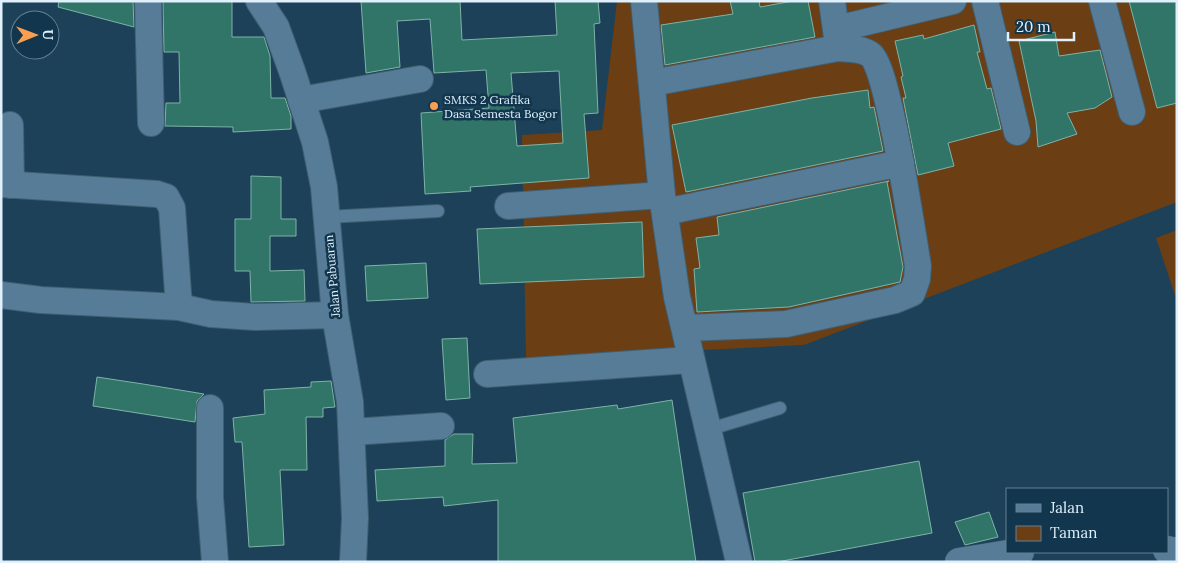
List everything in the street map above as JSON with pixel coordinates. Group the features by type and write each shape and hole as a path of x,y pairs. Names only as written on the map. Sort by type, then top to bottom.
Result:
{"main road":[{"path":"959,562 1014,553"}],"street":[{"path":"148,1 151,123"},
{"name":"Jalan Pabuaran","path":"259,1 276,27 315,142 327,217 335,315 350,402 355,518 353,562"},
{"path":"644,1 663,203 677,297 685,328 690,360 739,562"},
{"path":"832,1 837,39"},
{"path":"652,83 837,39 953,1"},
{"path":"985,1 1017,132"},
{"path":"1102,1 1132,112"},
{"path":"685,328 786,324 895,300 912,293 917,279 918,266 901,163 880,70 872,55 857,50 837,39"},
{"path":"301,100 420,79"},
{"path":"10,125 6,185 157,194 166,197 172,208 179,307"},
{"path":"508,206 663,203 901,163"},
{"path":"1,295 41,300 179,307 211,314 254,317 335,315"},
{"path":"487,374 690,360"},
{"path":"210,408 210,497 215,562"},
{"path":"352,432 441,426"}],"lane":[{"path":"327,217 438,211"},
{"path":"707,430 780,408"}],"green space":[{"path":"617,1 1177,1 1177,202 804,345 526,359 522,135 602,130"},
{"path":"1177,230 1177,301 1156,238"}],"building":[{"path":"59,1 133,1 134,27 58,7"},
{"path":"163,1 232,1 232,37 264,37 270,56 271,98 285,98 291,116 291,129 233,132 233,127 165,126 166,103 180,103 179,52 164,52"},
{"path":"361,1 460,1 462,40 557,35 555,1 598,1 600,23 594,24 598,113 584,114 589,178 470,187 471,191 425,194 421,113 489,108 486,70 434,73 430,19 397,21 400,67 366,73","holes":["559,71 563,143 517,146 511,73"]},
{"path":"730,1 759,1 760,7 793,1 808,1 815,37 665,65 661,25 733,14"},
{"path":"1129,1 1177,1 1177,103 1157,108"},
{"path":"974,25 980,52 977,52 987,89 991,88 1001,129 948,143 954,166 918,175 903,98 906,98 901,77 903,76 895,41 923,35 924,39"},
{"path":"1055,32 1059,56 1100,50 1112,97 1095,108 1067,113 1077,134 1038,147 1036,121 1019,41"},
{"path":"868,90 870,108 874,107 883,151 686,192 672,125 812,98"},
{"path":"251,176 281,177 281,219 296,219 296,236 270,236 270,271 304,270 305,301 251,302 250,271 235,271 235,219 251,219"},
{"path":"889,181 887,182 903,267 900,282 789,307 697,312 694,269 700,268 696,238 719,235 717,217"},
{"path":"642,222 644,277 480,284 477,229"},
{"path":"426,263 428,298 367,301 365,266"},
{"path":"467,338 470,398 446,400 442,339"},
{"path":"97,377 204,394 197,401 195,422 93,406"},
{"path":"331,381 335,407 323,408 323,417 306,417 307,470 280,470 284,545 249,547 242,442 235,442 233,418 265,414 264,390 311,387 311,382"},
{"path":"672,400 696,562 498,562 498,500 444,506 443,497 377,501 375,470 445,466 445,440 454,434 473,434 472,464 517,463 513,418 617,405 618,409"},
{"path":"919,461 932,533 777,562 755,562 743,493"},
{"path":"989,512 998,537 965,545 955,522"}],"place":[{"name":"SMKS 2 Grafika Dasa Semesta Bogor","path":"434,106"}]}
